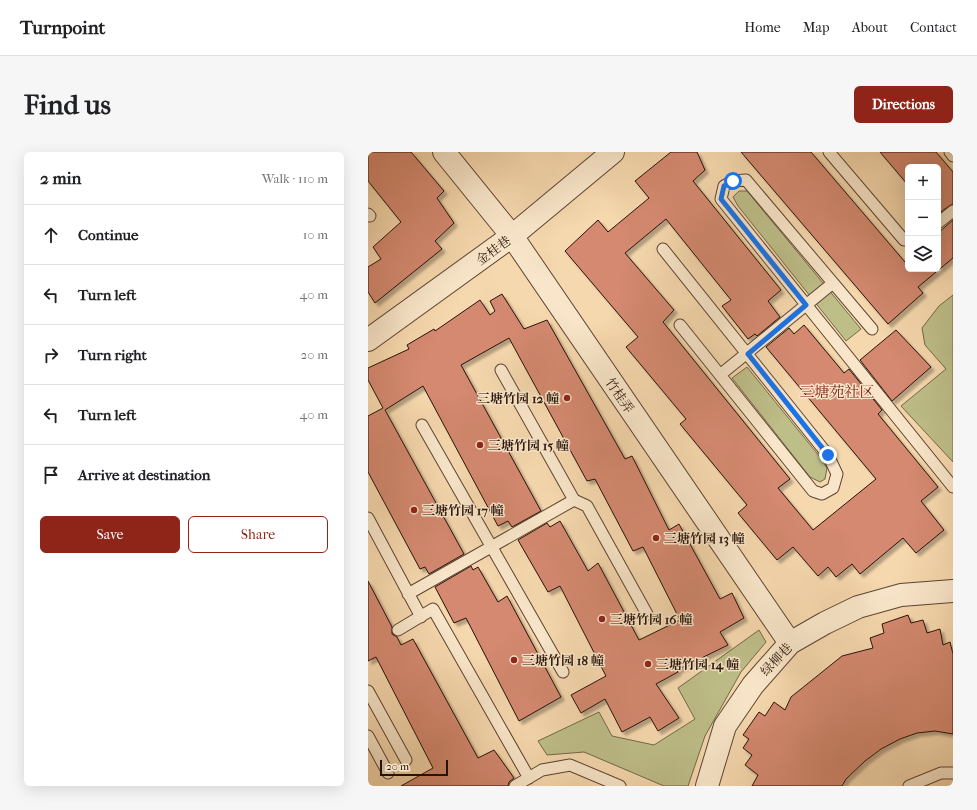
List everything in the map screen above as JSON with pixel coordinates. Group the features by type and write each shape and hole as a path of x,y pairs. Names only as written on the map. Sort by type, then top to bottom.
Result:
{"street":[{"name":"竹桂弄","path":"444,152 512,236 790,643"},
{"name":"金桂巷","path":"368,340 512,236 613,152"},
{"name":"绿柳巷","path":"708,786 725,726 753,685 790,643 825,623 858,607 901,595 953,591"}],"lane":[{"path":"829,152 905,240"},
{"path":"950,152 953,156"},
{"path":"872,329 746,180 733,181 724,186 721,199 953,487"},
{"path":"941,221 953,211"},
{"path":"664,248 828,455 838,474 833,488 822,494 813,491 680,325"},
{"path":"720,376 833,283"},
{"path":"501,370 574,500 587,506 647,614"},
{"path":"422,425 563,672"},
{"path":"408,594 574,500"},
{"path":"368,518 421,617"},
{"path":"398,630 433,609 529,778"},
{"path":"368,691 406,760"},
{"path":"368,736 388,773"},
{"path":"515,786 542,770 570,765 620,786"},
{"path":"909,786 941,773 953,773"}],"green space":[{"path":"739,191 747,191 861,329 846,341 738,206 733,197"},
{"path":"953,295 953,462 901,406 946,369 925,345 922,328 939,306"},
{"path":"747,367 820,457 827,468 825,479 820,482 810,477 732,378"},
{"path":"759,630 766,642 741,672 705,736 688,786 664,786 584,752 547,755 538,741 599,712 612,736 654,745 695,719 678,688"}],"building":[{"path":"368,152 411,152 444,191 437,198 454,223 435,241 442,249 375,303 368,292 368,267 381,259 373,247 401,222 368,181"},
{"path":"671,152 697,152 705,170 693,181 781,290 768,301 780,317 757,336 755,334 748,339 722,306 731,300 666,219 625,253 674,310 663,322 790,479 778,488 813,530 876,479 766,347 789,328 794,334 804,325 844,373 849,369 882,410 878,414 938,487 921,501 944,530 916,553 903,538 860,574 852,564 836,577 828,567 818,576 793,547 777,560 738,513 747,505 680,424 686,419 626,347 638,337 565,251 598,220 608,232 649,198 635,181"},
{"path":"741,152 811,152 905,262 905,272 936,272 918,287 923,293 888,324"},
{"path":"880,152 936,152 953,172 953,204 941,212 941,164 905,164 905,181"},
{"path":"953,220 953,258 941,268 941,230"},
{"path":"502,294 524,329 547,320 625,459 632,456 669,530 679,524 720,599 732,593 744,618 720,632 728,645 677,670 678,672 656,684 679,718 658,731 650,717 622,732 605,699 581,713 571,695 606,676 560,586 548,592 518,540 547,523 550,527 560,521 588,571 598,563 639,640 680,620 643,547 633,551 595,479 587,481 509,338 461,365 541,511 512,527 508,521 498,526 423,386 385,410 464,554 429,574 425,567 420,569 368,472 368,416 383,408 368,380 368,368 409,349 407,345 434,329 435,331 480,300 490,315 495,311 490,301"},
{"path":"896,330 931,367 892,401 860,360"},
{"name":"三塘竹园 18 幢","path":"471,566 473,570 478,567 498,602 507,596 561,697 519,721 466,618 454,623 435,587"},
{"path":"368,581 392,627 392,634 397,637 401,645 413,639 478,758 494,750 514,778 509,782 508,786 401,786 433,768 376,657 368,661"},
{"path":"908,615 911,623 923,620 927,633 940,629 943,645 950,642 953,654 953,734 935,731 917,733 900,739 881,749 865,761 846,779 842,786 752,786 758,775 745,765 752,755 743,748 749,739 743,735 759,712 765,716 774,702 785,710 791,697 842,656 873,648 870,638 884,633 882,624"}],"place":[{"name":"三塘竹园 12 幢","path":"567,398"},
{"name":"三塘竹园 15 幢","path":"480,445"},
{"name":"三塘竹园 17 幢","path":"414,510"},
{"name":"三塘竹园 13 幢","path":"656,538"},
{"name":"三塘竹园 16 幢","path":"602,619"},
{"name":"三塘竹园 18 幢","path":"514,660"},
{"name":"三塘竹园 14 幢","path":"648,664"}],"district":[{"name":"三塘苑社区","path":"837,392"}],"route":[{"path":"733,181 724,186 721,199 806,305 748,354 828,455"}]}
